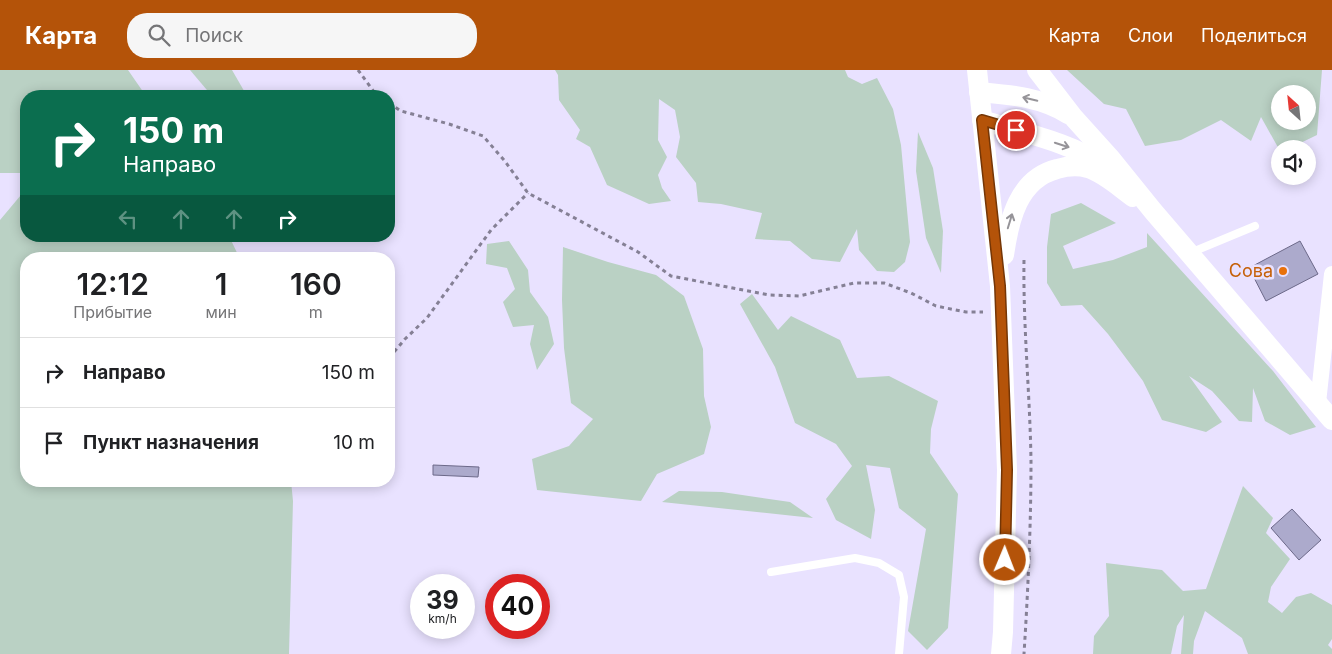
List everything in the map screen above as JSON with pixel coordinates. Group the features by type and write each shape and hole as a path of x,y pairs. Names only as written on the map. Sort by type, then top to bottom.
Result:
{"street":[{"path":"977,70 1000,286 1007,470 1001,654"},
{"path":"1037,70 1074,118 1111,159 1152,211 1332,420"},
{"path":"979,92 1020,96 1042,102 1074,118"},
{"path":"982,120 1067,146 1088,155 1112,172 1152,211"},
{"path":"1000,286 1008,228 1014,210 1026,188 1050,170 1069,166 1086,168 1097,172 1152,211"},
{"path":"1318,404 1332,274"}],"lane":[{"path":"1189,253 1255,226"},
{"path":"771,572 855,558 880,563 899,575 904,597 900,654"}],"path":[{"path":"358,70 373,90"},
{"path":"395,107 401,111 449,124 483,136 504,160 528,193 638,252 671,276 769,295 799,296 854,283 884,283 910,292 936,306 966,312 1001,311"},
{"path":"395,351 427,318 491,230 528,193"},
{"path":"1024,253 1031,460 1029,563 1024,654"}],"green space":[{"path":"0,70 128,70 142,90 20,90 20,173 0,173"},
{"path":"190,70 232,70 244,90 207,90"},
{"path":"555,70 845,70 848,77 862,84 877,78 893,109 901,145 910,242 905,262 894,272 877,271 859,250 857,229 840,262 812,259 790,241 755,239 762,213 721,204 698,202 696,183 676,157 680,137 675,110 659,99 658,140 667,157 658,175 662,188 671,201 649,204 607,185 590,147 576,139 580,130 559,100 558,75"},
{"path":"1067,70 1322,70 1317,135 1307,140 1274,140 1261,117 1251,141 1221,120 1181,140 1145,146 1126,109 1104,104"},
{"path":"918,132 933,168 943,231 941,273 926,238 916,171"},
{"path":"20,196 20,242 232,242 237,252 20,252 20,487 292,487 293,501 289,654 0,654 0,220"},
{"path":"1081,203 1116,223 1063,246 1073,269 1113,260 1147,247 1147,233 1273,371 1316,427 1290,435 1265,421 1253,388 1252,422 1239,421 1212,391 1189,376 1222,422 1206,432 1162,420 1143,381 1108,334 1082,305 1061,306 1047,283 1047,247 1051,214"},
{"path":"509,241 528,270 530,292 548,317 554,344 537,370 530,344 534,325 513,327 503,302 515,289 507,268 486,264 487,244"},
{"path":"563,247 656,275 684,296 703,349 704,396 711,427 704,454 657,474 641,501 537,490 532,459 569,446 593,419 571,403 564,348 562,300"},
{"path":"752,294 778,330 791,316 840,340 857,378 889,376 938,401 931,429 930,453 958,494 948,628 927,650 908,631 926,529 899,508 890,468 866,465 875,510 871,539 836,520 826,499 852,466 836,444 795,423 775,367 740,304"},
{"path":"1243,486 1273,518 1266,533 1290,559 1271,587 1268,602 1282,613 1296,597 1311,593 1332,605 1332,639 1328,645 1332,649 1332,654 1248,654 1242,638 1205,611 1194,641 1193,654 1181,654 1184,615 1177,626 1171,654 1093,654 1094,636 1109,616 1106,563 1162,570 1183,591 1206,589"},
{"path":"679,491 722,492 790,502 813,518 662,502"}],"building":[{"name":"Сова","path":"1300,241 1318,274 1266,301 1249,268"},
{"path":"433,465 479,467 478,477 433,475"},
{"path":"1292,509 1321,540 1299,560 1271,528"}],"place":[{"name":"Сова","path":"1283,271"}],"route":[{"path":"1005,560 1007,470 1000,286 982,120 1016,130"}]}
